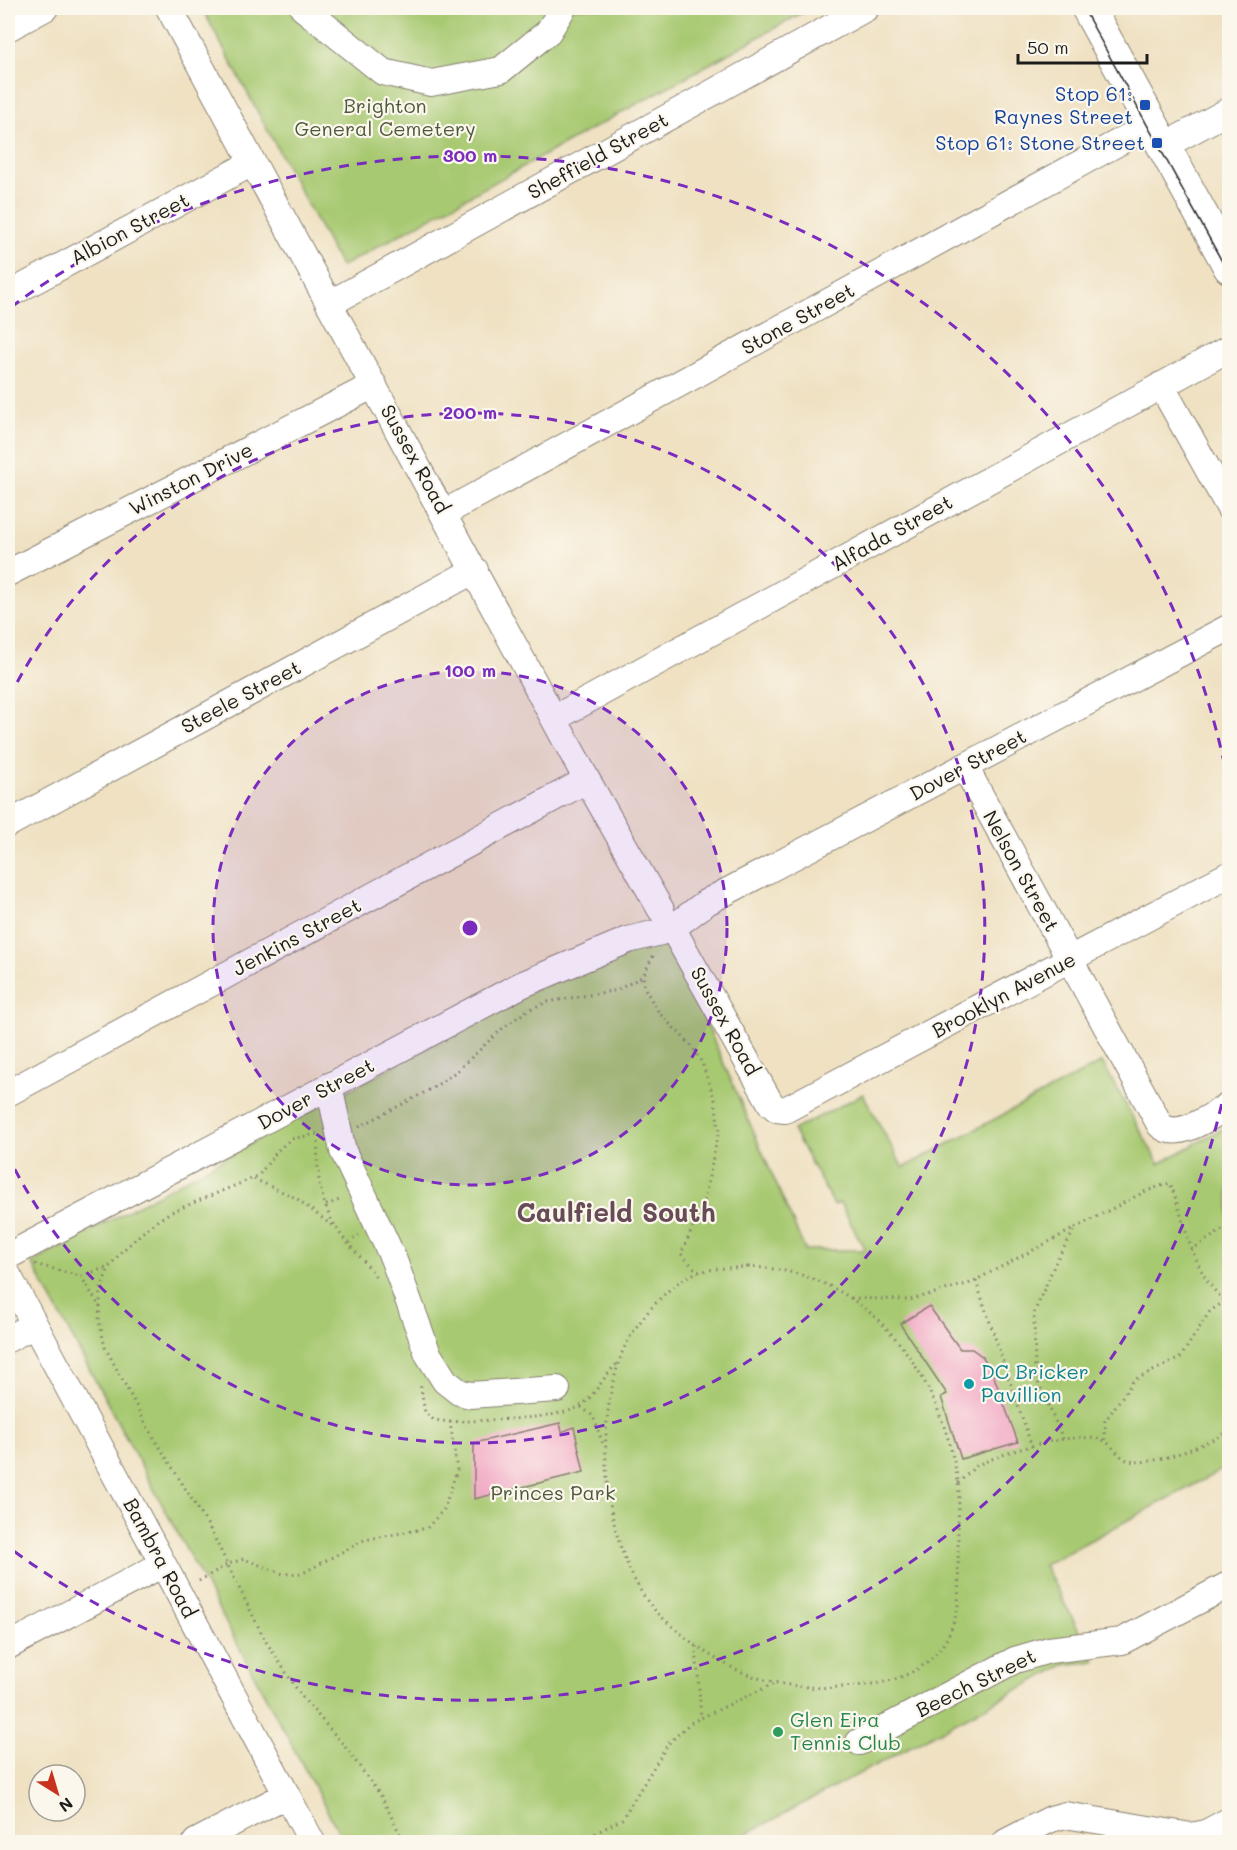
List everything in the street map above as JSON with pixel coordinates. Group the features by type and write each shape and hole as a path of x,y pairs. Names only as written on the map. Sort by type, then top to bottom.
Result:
{"main road":[{"path":"1088,8 1230,267"}],"street":[{"path":"8,28 45,8"},
{"name":"Sussex Road","path":"169,8 666,925 692,962 767,1098 777,1109"},
{"path":"303,8 382,72 431,83 501,70 548,32 563,8"},
{"name":"Sheffield Street","path":"329,304 866,8"},
{"name":"Stone Street","path":"444,513 1158,135 1230,110"},
{"name":"Albion Street","path":"8,294 252,164"},
{"name":"Alfada Street","path":"555,718 1230,348"},
{"name":"Winston Drive","path":"8,573 374,385"},
{"path":"1161,385 1230,509"},
{"name":"Steele Street","path":"8,824 475,570"},
{"name":"Dover Street","path":"15,1264 329,1086 521,985 666,925 1230,627"},
{"name":"Nelson Street","path":"964,767 1157,1121 1167,1130 1185,1129 1230,1105"},
{"name":"Jenkins Street","path":"8,1093 586,780"},
{"name":"Brooklyn Avenue","path":"777,1109 785,1110 799,1105 1230,874"},
{"path":"329,1086 344,1151 393,1258 421,1340 445,1381 459,1392 470,1395 557,1389"},
{"name":"Bambra Road","path":"15,1264 34,1324 312,1842"},
{"path":"8,1339 34,1324"},
{"path":"8,1646 163,1564"},
{"name":"Beech Street","path":"859,1742 1015,1660 1049,1650 1122,1641 1230,1584"},
{"path":"196,1842 286,1795"},
{"path":"1006,1842 1051,1819 1065,1815 1191,1836 1206,1833 1230,1820"}],"path":[{"path":"666,925 643,976 644,987 659,1013 691,1045 702,1063 715,1100 719,1130 717,1151 703,1205 681,1254 698,1272"},
{"path":"339,1132 372,1122 417,1099 458,1070 497,1033 528,1010 547,1002 618,990 643,976"},
{"path":"336,1229 326,1205 316,1164 319,1134 299,1137 284,1144 263,1172 253,1179 160,1218 130,1242 108,1267 99,1305 100,1335 148,1428 197,1506 245,1601 284,1671 369,1779 391,1814 404,1842"},
{"path":"253,1179 296,1198 336,1229 380,1283"},
{"path":"848,1298 910,1299 976,1280 1146,1191 1170,1183 1186,1226 1190,1251 1224,1302 1230,1305"},
{"path":"326,1205 342,1199"},
{"path":"1190,1251 1230,1226"},
{"path":"1064,1439 1035,1375 1034,1313 1057,1259 1077,1227"},
{"path":"349,1243 360,1235"},
{"path":"15,1264 80,1276 108,1267"},
{"path":"772,1267 810,1278 848,1298 887,1326 918,1366 941,1417 958,1484 958,1605 951,1634 937,1653 916,1670 879,1683 836,1687 774,1683 740,1673 696,1646 655,1611 629,1569 609,1495 606,1451 611,1394 626,1345 663,1296 675,1285 698,1272 772,1267"},
{"path":"80,1276 99,1305"},
{"path":"976,1280 1032,1447"},
{"path":"1105,1440 1105,1421 1134,1380 1180,1358 1210,1311 1230,1298"},
{"path":"199,1581 228,1564 244,1559 292,1575 313,1569 364,1540 404,1534 433,1524 444,1509 457,1463 450,1422 434,1420 425,1413 419,1376"},
{"path":"580,1407 593,1416 606,1451"},
{"path":"958,1484 980,1463 1064,1439 1081,1437 1105,1440 1128,1461 1141,1462 1177,1454 1230,1429"},
{"path":"696,1646 701,1718"},
{"path":"579,1842 622,1819 668,1744 690,1723 774,1683"}],"green space":[{"name":"Brighton General Cemetery","path":"202,8 811,8 341,267"},
{"name":"Princes Park","path":"646,942 668,943 676,954 805,1250 865,1250 840,1203 834,1205 793,1130 863,1094 903,1168 1102,1062 1159,1164 1229,1125 1229,1466 1044,1565 1095,1661 1064,1665 731,1842 344,1842 32,1263 525,994"}],"building":[{"name":"DC Bricker Pavillion","path":"929,1306 960,1349 972,1349 983,1357 993,1374 1018,1442 961,1459 941,1397 947,1394 900,1324"},
{"path":"560,1423 562,1432 574,1427 584,1472 474,1499 474,1443"}],"tram line":[{"path":"1083,8 1230,276"}],"place":[{"name":"Stop 61: Raynes Street","path":"1145,105"},
{"name":"Stop 61: Stone Street","path":"1157,143"},
{"name":"DC Bricker Pavillion","path":"969,1384"},
{"name":"Glen Eira Tennis Club","path":"778,1732"}],"district":[{"name":"Caulfield South","path":"616,1213"}]}
